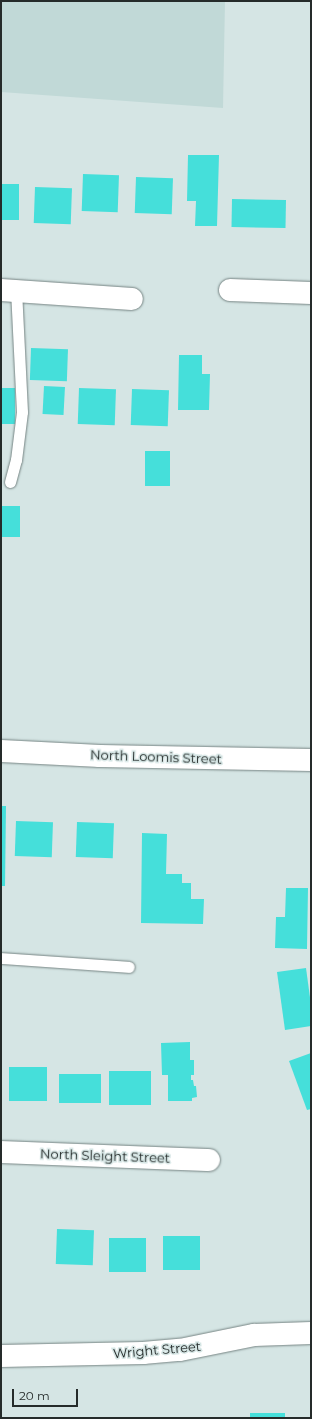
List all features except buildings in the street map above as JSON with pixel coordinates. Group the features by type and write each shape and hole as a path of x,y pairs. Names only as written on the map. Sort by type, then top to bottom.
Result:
{"street":[{"path":"8,290 132,299"},
{"path":"230,290 311,293"},
{"name":"North Loomis Street","path":"1,751 100,756 311,760"},
{"name":"North Sleight Street","path":"1,1152 209,1160"},
{"name":"Wright Street","path":"1,1356 143,1353 180,1350 254,1335 311,1333"}],"lane":[{"path":"8,290 22,412 16,460 10,482"},
{"path":"1,958 129,967"}],"shaded area":[{"path":"1,1 225,1 223,108 1,92"}]}
